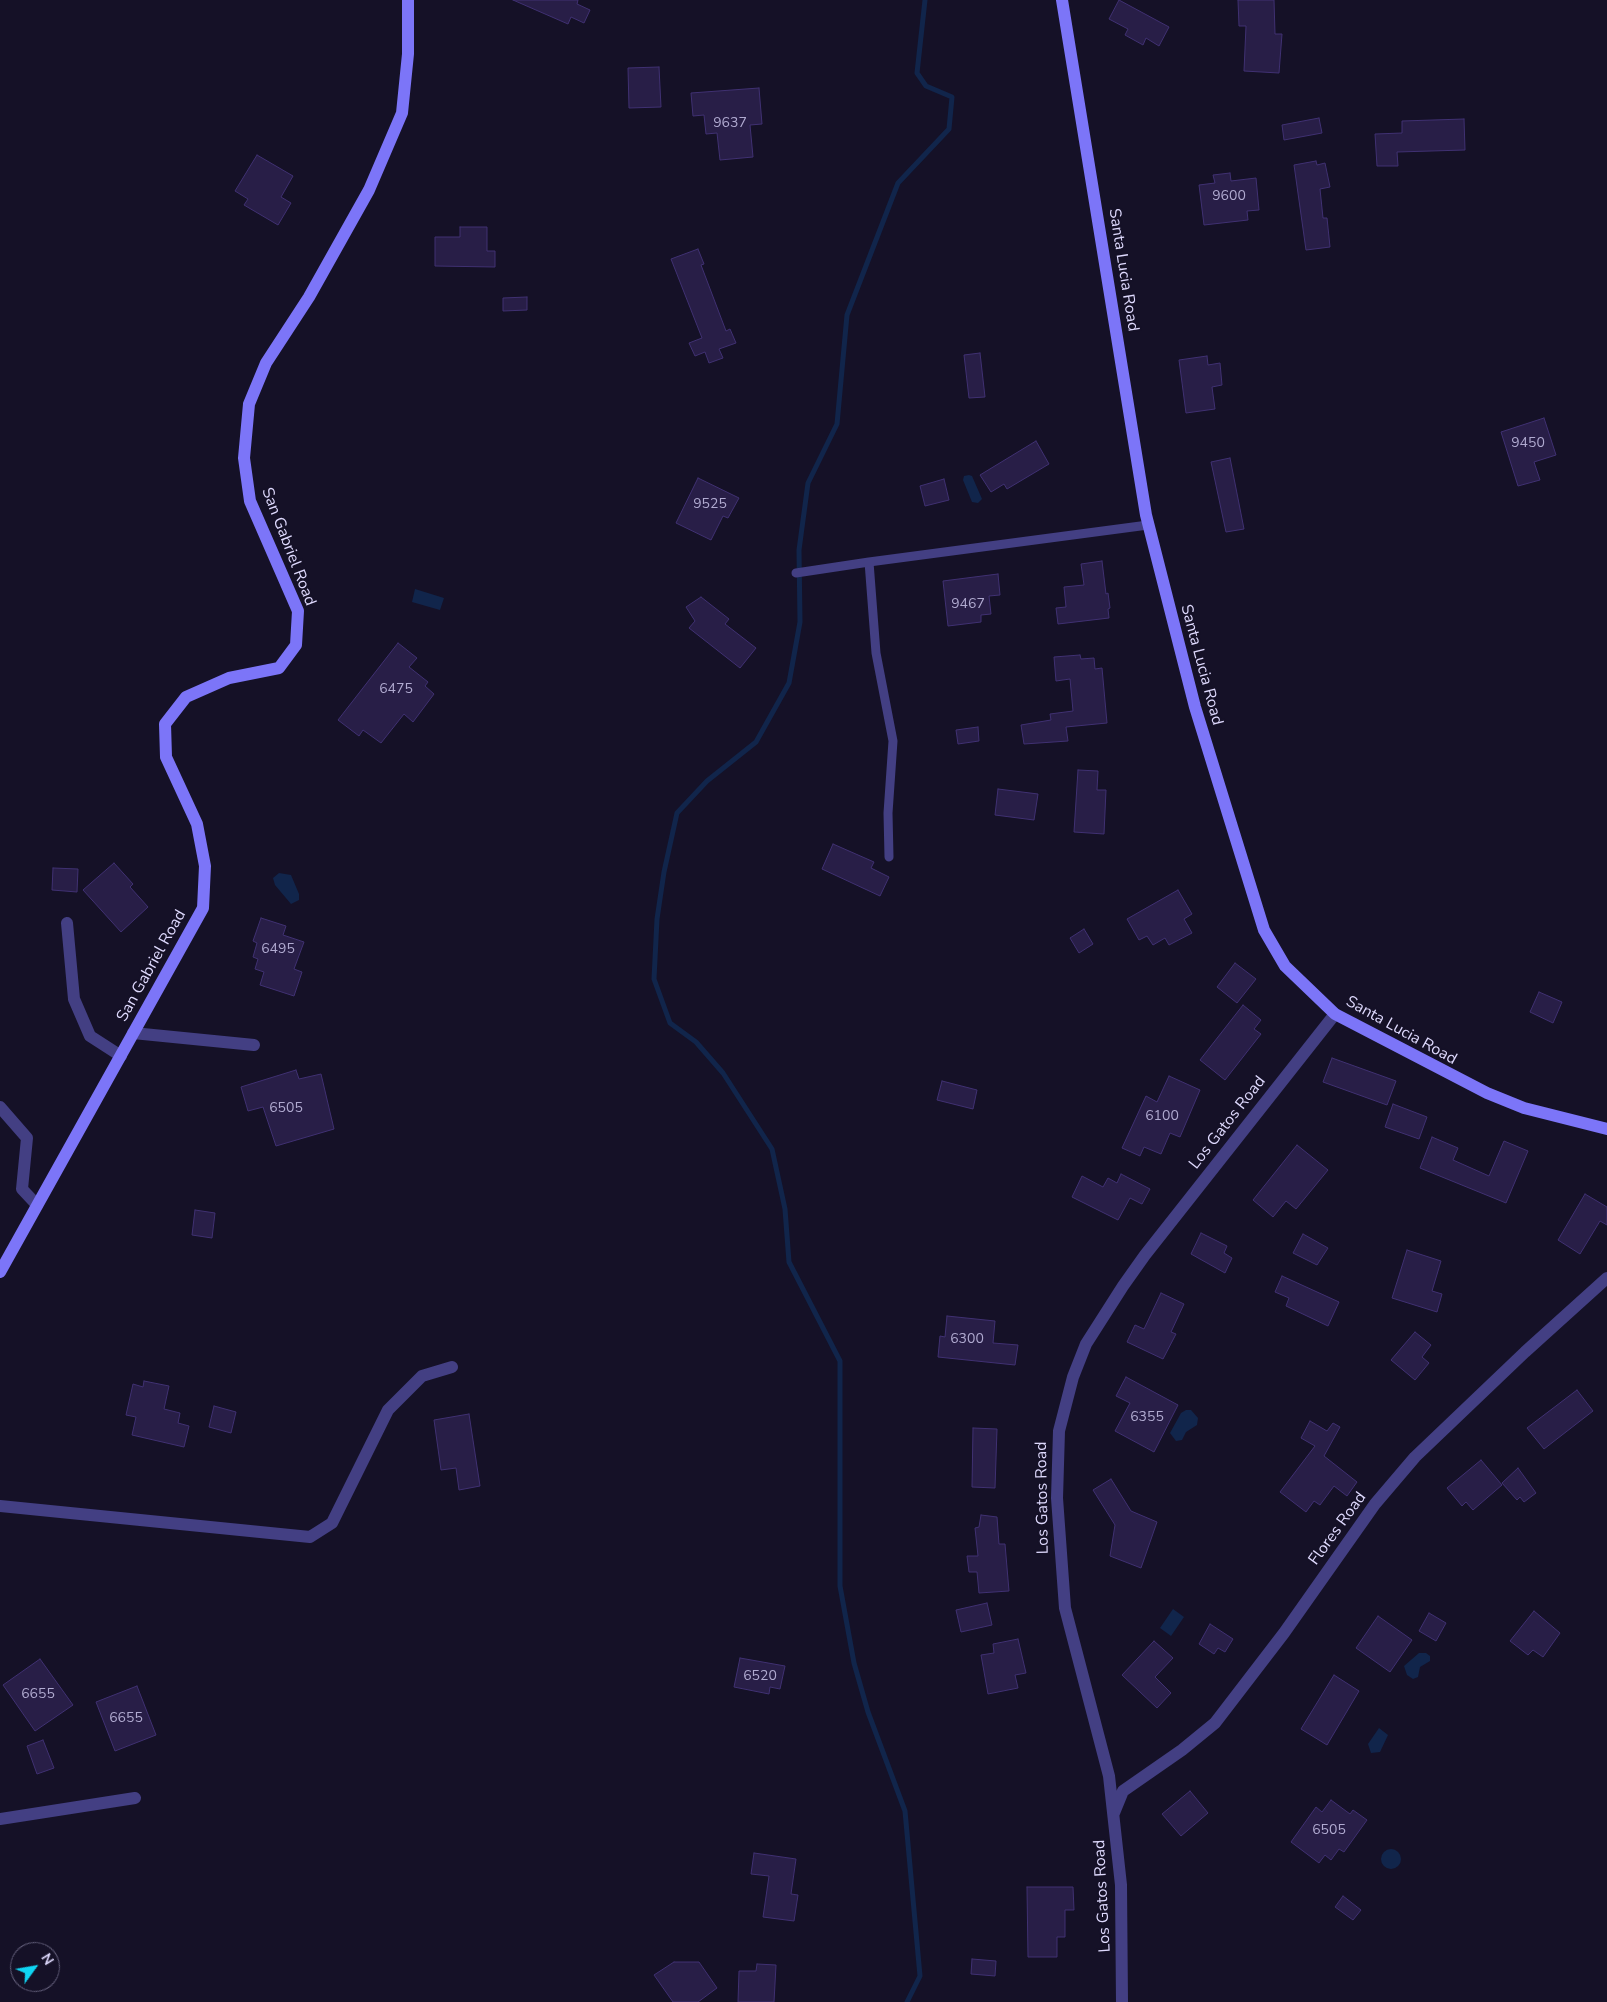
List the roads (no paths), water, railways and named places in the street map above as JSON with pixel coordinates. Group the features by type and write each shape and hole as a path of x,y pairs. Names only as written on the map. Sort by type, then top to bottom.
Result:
{"street":[{"name":"San Gabriel Road","path":"0,1272 203,908 205,866 197,824 166,757 165,724 186,697 230,678 279,668 296,645 298,611 250,501 244,458 250,404 266,363 309,297 369,190 402,113 408,54 408,0"},
{"name":"Santa Lucia Road","path":"1062,0 1148,525 1194,707 1264,930 1284,966 1335,1014 1487,1093 1524,1108 1607,1129"},
{"path":"67,924 74,1000 90,1036 121,1056"},
{"name":"Los Gatos Road","path":"1122,2002 1121,1885 1109,1776 1064,1608 1060,1570 1057,1458 1059,1430 1066,1402 1086,1344 1145,1255 1335,1014"},
{"path":"134,1033 254,1046"},
{"path":"0,1107 27,1138 22,1189 37,1205"},
{"name":"Flores Road","path":"1114,1812 1123,1791 1182,1750 1215,1723 1284,1633 1375,1504 1416,1457 1525,1352 1607,1278"},
{"path":"0,1506 310,1537 332,1524 388,1410 422,1376 452,1368"},
{"path":"0,1819 135,1798"}],"lane":[{"path":"796,573 1148,525"},
{"path":"869,562 876,654 893,741 888,805 888,857"}],"water":[{"path":"964,476 972,476 982,499 978,503 972,502 963,480"},
{"path":"415,589 444,598 440,610 412,602"},
{"path":"279,873 291,875 299,894 299,900 291,904 275,885 273,878"},
{"path":"1191,1410 1198,1418 1197,1425 1186,1432 1182,1440 1176,1441 1170,1433 1181,1413"},
{"path":"1173,1609 1184,1617 1171,1636 1160,1628"},
{"path":"1419,1653 1426,1653 1430,1656 1430,1661 1420,1667 1418,1677 1413,1679 1407,1675 1404,1666"},
{"path":"1379,1728 1388,1735 1380,1752 1371,1753 1368,1744"},
{"path":"1391,1849 1398,1852 1401,1859 1398,1866 1391,1869 1384,1866 1381,1859 1384,1852"}],"waterway":[{"path":"907,2002 920,1976 905,1811 868,1712 854,1663 840,1586 840,1361 789,1262 785,1209 772,1149 723,1073 696,1042 670,1023 654,979 657,919 664,872 677,813 707,781 756,742 789,683 800,622 799,550 808,483 837,424 847,315 898,183 949,129 952,97 926,86 917,73 925,0"}]}
